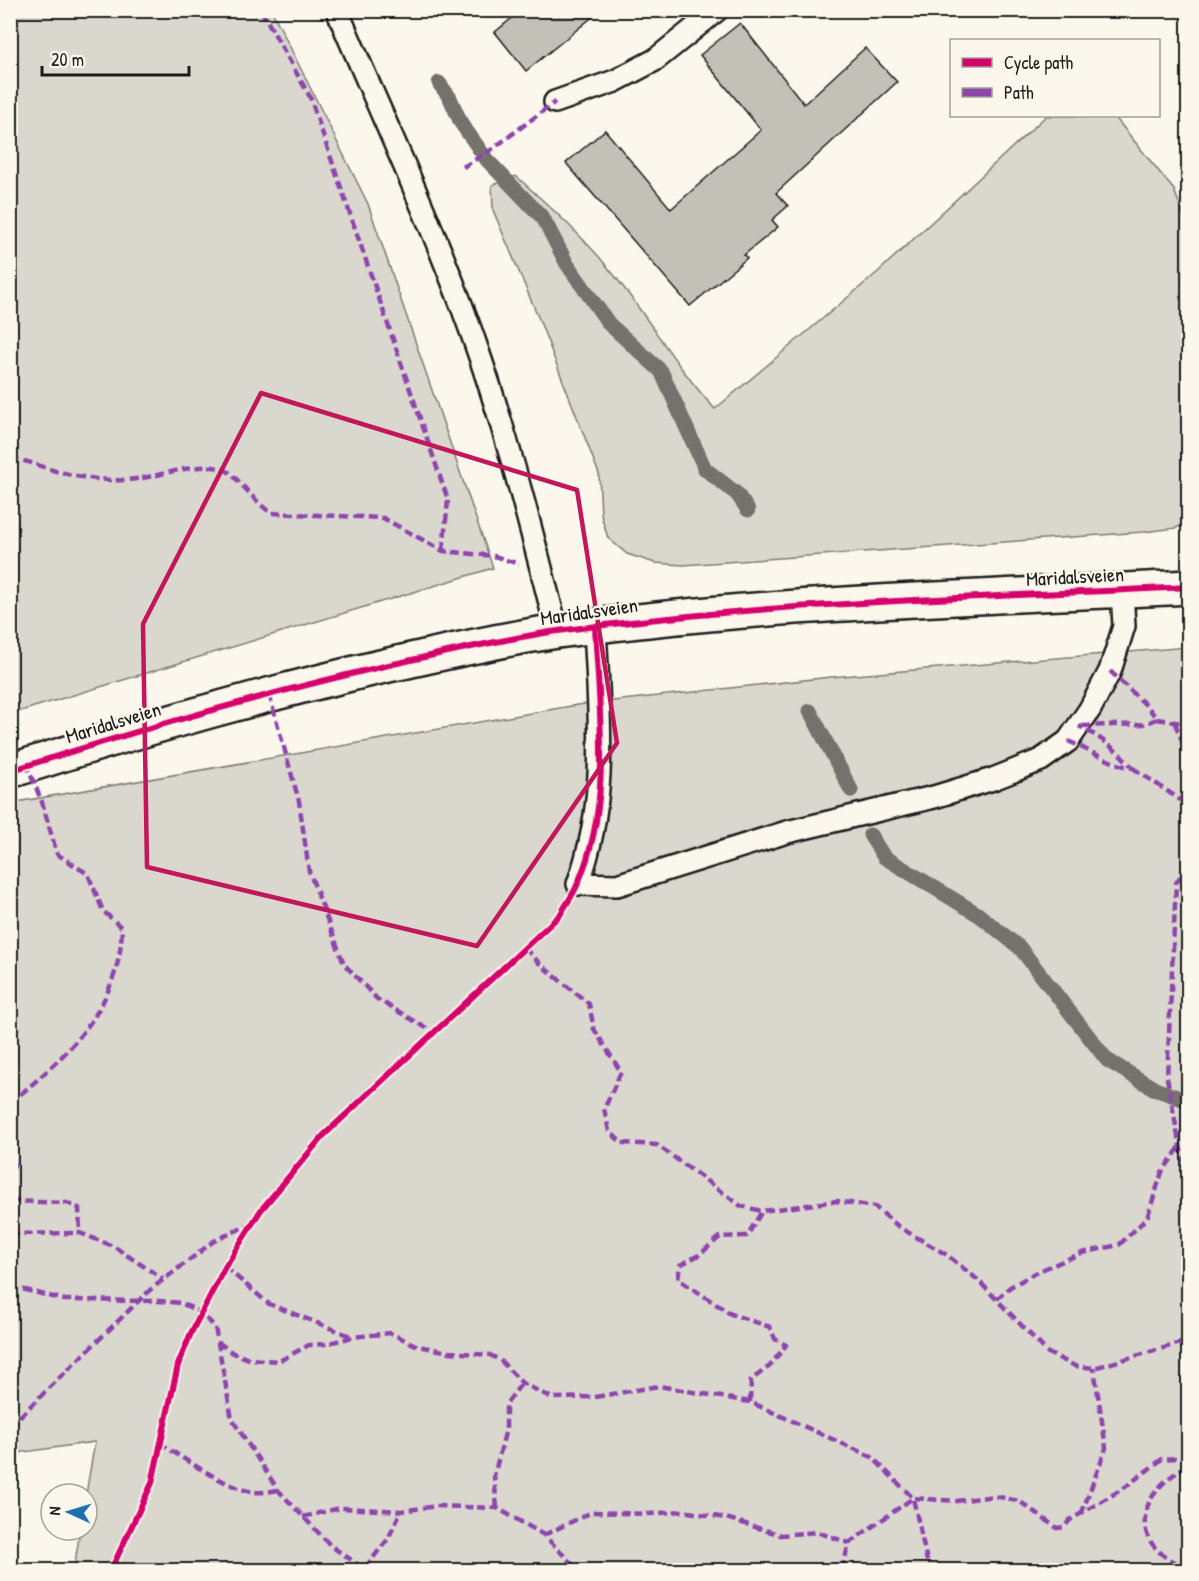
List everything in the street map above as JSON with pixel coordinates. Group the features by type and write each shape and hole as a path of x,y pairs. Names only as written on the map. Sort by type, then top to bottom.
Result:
{"street":[{"name":"Maridalsveien","path":"10,771 145,728 247,699 450,651 557,631 789,605 1188,587"}],"lane":[{"path":"337,10 429,227 481,359 534,537 557,631"},
{"path":"555,102 615,81 655,60 717,10"},
{"path":"595,627 601,774 597,818 578,884 616,885 787,832 944,794 993,779 1041,760 1068,741 1090,709 1110,671 1124,626 1122,589"}],"highlighted area":[{"path":"261,393 577,490 617,743 477,946 147,867 143,624"}],"shaded area":[{"path":"11,10 272,11 368,204 493,568 11,714"},
{"path":"1045,117 1115,117 1174,190 1188,227 1188,523 1176,528 1143,532 683,565 655,563 627,554 608,538 601,515 599,474 539,319 493,210 492,185 516,176 577,233 600,257 687,375 715,409 878,272"},
{"path":"1188,647 1188,1570 74,1570 78,1542 99,1542 99,1482 88,1482 95,1442 11,1454 11,803 577,705 831,677"}],"building":[{"path":"522,10 601,10 526,71 495,32"},
{"path":"740,23 804,104 865,48 897,82 776,193 788,206 772,220 778,227 744,255 747,258 690,306 566,163 605,130 671,209 761,130 700,55"}],"waterway":[{"path":"439,83 450,98 461,123 487,160 543,218 567,264 609,324 661,371 705,469 737,494 748,510"},
{"path":"810,711 851,790"},
{"path":"870,835 884,857 979,915 1020,948 1107,1060 1155,1089 1188,1101"}],"marked path":[{"path":"261,10 310,97 448,500 443,551"},
{"path":"463,167 491,150 555,102"},
{"path":"10,459 71,475 110,480 136,479 189,468 214,467 225,470 235,477 259,503 272,513 383,518 443,551 494,556 519,564"},
{"path":"1110,671 1148,707 1157,719 1188,724"},
{"path":"269,694 299,801 309,871 344,964 377,999 435,1033"},
{"path":"1082,726 1144,724 1157,719"},
{"path":"1175,723 1188,756"},
{"path":"1068,741 1108,760 1133,768 1108,744 1079,726"},
{"path":"10,1103 51,1067 87,1028 112,982 119,956 122,928 103,911 88,874 57,854 42,802 27,766"},
{"path":"1133,768 1185,803"},
{"path":"1188,788 1185,803 1188,812"},
{"path":"1188,865 1176,883 1167,1078 1180,1147 1188,1173"},
{"path":"525,948 541,965 589,1004 594,1029 621,1072 604,1109 609,1131 622,1143 657,1145 741,1206 762,1211 837,1201 875,1207 899,1227 947,1255 978,1280 1048,1353 1075,1366 1094,1368 1188,1341"},
{"path":"10,1134 14,1166 10,1176"},
{"path":"997,1299 1010,1287 1039,1271 1082,1253 1119,1245 1147,1218 1162,1172 1180,1147"},
{"path":"10,1201 67,1203 79,1208 80,1233"},
{"path":"750,1402 751,1380 770,1366 786,1345 775,1339 770,1327 731,1314 678,1279 680,1265 699,1255 720,1237 747,1236 762,1211"},
{"path":"10,1426 150,1290 214,1241 250,1224"},
{"path":"10,1234 80,1233 113,1246 163,1279"},
{"path":"225,1267 269,1304 353,1337"},
{"path":"10,1286 65,1300 159,1301 181,1303 200,1312 215,1327 232,1419 278,1490 331,1546 366,1570"},
{"path":"218,1342 233,1353 249,1359 279,1361 309,1345 390,1333 418,1346 449,1352 490,1355 500,1360 522,1383 552,1398 595,1397 659,1386 750,1402 872,1457 913,1498 929,1570"},
{"path":"1081,1515 1106,1448 1094,1368"},
{"path":"497,1508 494,1476 506,1429 506,1404 522,1383"},
{"path":"160,1443 233,1486 255,1492 278,1490"},
{"path":"842,1570 849,1543 913,1498 957,1501 995,1496 1019,1501 1057,1528 1064,1527 1070,1520 1124,1488 1162,1459 1188,1457"},
{"path":"1188,1466 1170,1477 1157,1490 1149,1504 1145,1518 1147,1533 1154,1546 1168,1558 1188,1568"},
{"path":"303,1517 340,1508 401,1511 437,1506 497,1508 544,1535 578,1570"},
{"path":"365,1568 388,1539 401,1511"},
{"path":"544,1535 592,1512 649,1514 682,1511 726,1518 781,1535 817,1532 849,1543"}],"cycle path":[{"path":"10,771 248,700 393,664 537,634 636,621 794,607 1188,587"},
{"path":"111,1570 152,1483 178,1365 191,1333 225,1267 261,1210 323,1136 560,915 574,891 589,853 600,789 601,724 595,627"}]}
